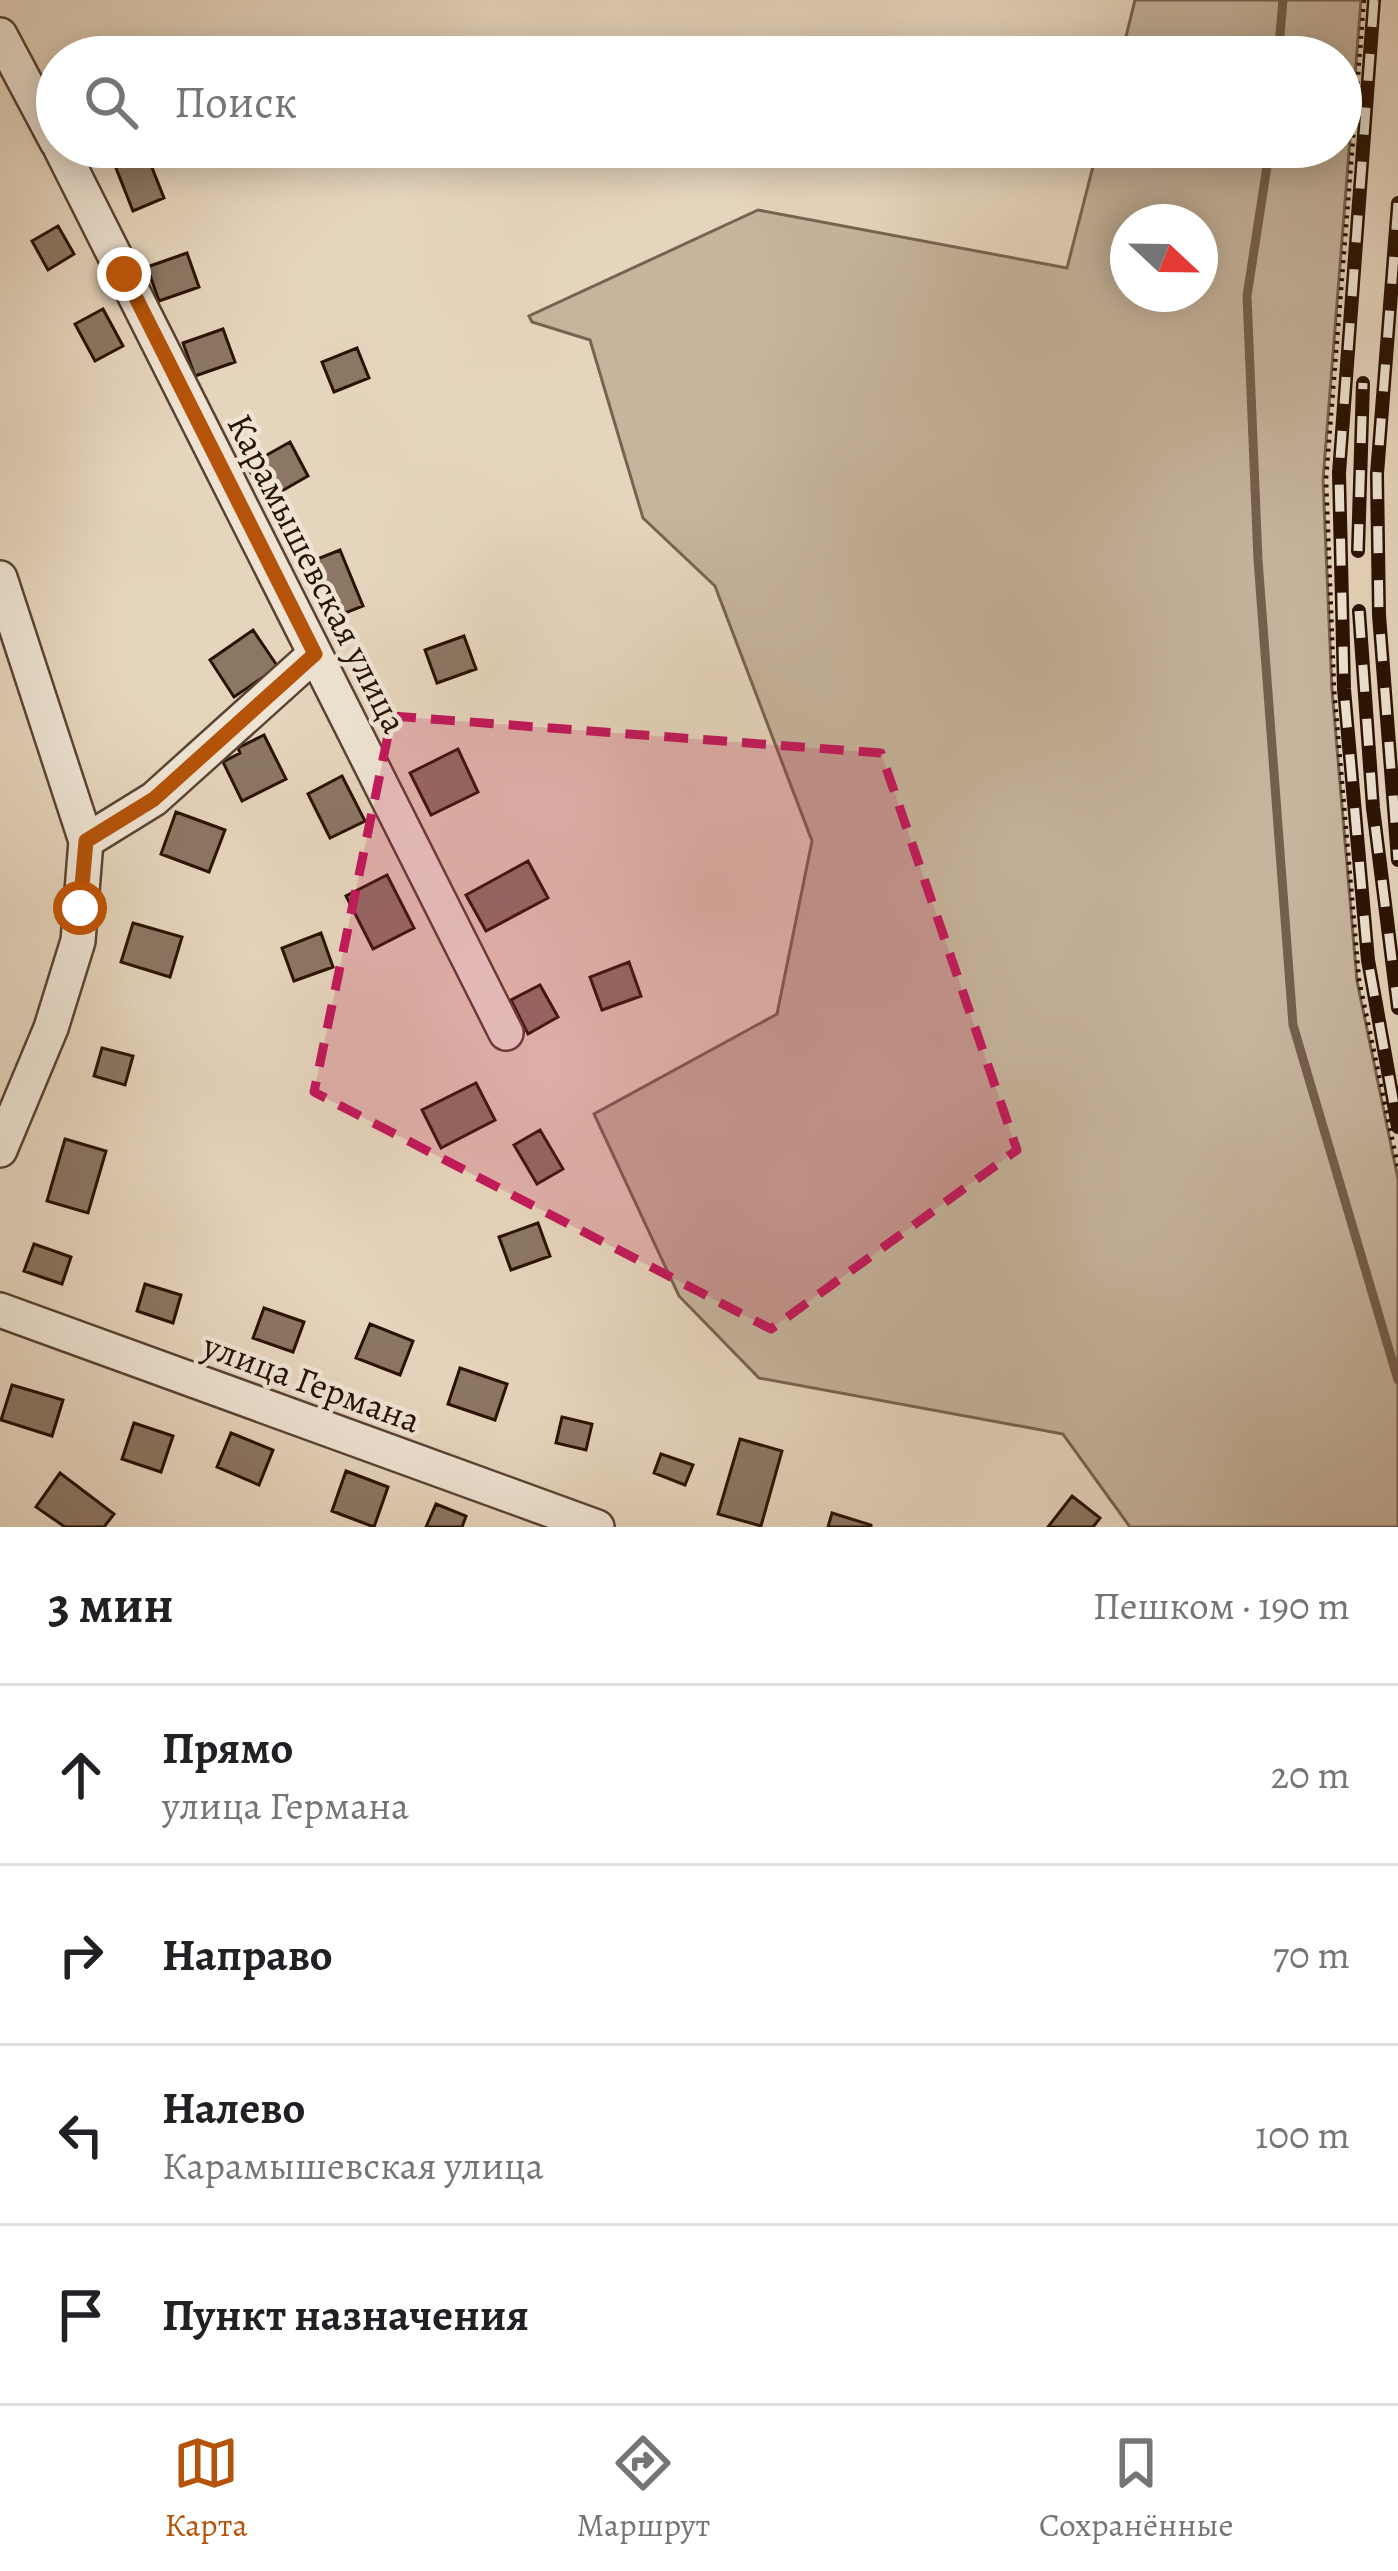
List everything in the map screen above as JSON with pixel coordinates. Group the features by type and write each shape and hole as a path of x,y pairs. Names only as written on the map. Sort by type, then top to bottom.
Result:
{"street":[{"name":"Карамышевская улица","path":"0,35 36,103"},
{"name":"Карамышевская улица","path":"70,168 506,1033"},
{"path":"0,578 86,841 78,941 51,1028 0,1150"},
{"path":"86,841 154,799 315,654"},
{"name":"улица Германа","path":"0,1310 598,1527"}],"path":[{"path":"1361,36 1364,0"},
{"path":"1351,168 1326,479 1334,689 1358,980 1398,1167"}],"highlighted area":[{"path":"392,716 881,753 1017,1150 771,1329 314,1092"}],"shaded area":[{"path":"1135,0 1361,0 1358,36 1126,36"},
{"path":"1093,168 1348,168 1323,480 1332,690 1357,981 1398,1179 1398,1527 1130,1527 1063,1434 759,1378 679,1296 594,1114 777,1014 812,841 715,586 643,518 590,340 532,322 529,316 758,210 1067,268"}],"building":[{"path":"116,168 152,168 164,198 133,211"},
{"path":"58,226 74,254 48,270 32,241"},
{"path":"187,253 199,287 159,301 147,267"},
{"path":"103,309 123,346 95,361 75,324"},
{"path":"223,329 235,362 195,376 183,343"},
{"path":"357,348 369,378 334,392 322,362"},
{"path":"290,442 308,476 266,500 247,466"},
{"path":"340,550 363,606 325,621 302,565"},
{"path":"253,630 278,667 234,697 210,660"},
{"path":"464,636 476,669 437,683 425,650"},
{"path":"264,735 286,779 242,801 223,762"},
{"path":"458,749 478,792 431,815 410,773"},
{"path":"342,776 365,821 330,838 308,794"},
{"path":"176,812 225,830 209,872 161,854"},
{"path":"528,861 548,898 486,931 466,895"},
{"path":"387,875 414,928 373,949 346,896"},
{"path":"133,923 182,937 170,977 121,962"},
{"path":"321,933 333,967 294,981 282,948"},
{"path":"629,962 641,996 602,1010 590,977"},
{"path":"540,985 558,1017 528,1034 511,1000"},
{"path":"102,1048 133,1056 125,1085 94,1076"},
{"path":"476,1083 495,1120 441,1148 422,1110"},
{"path":"540,1130 563,1169 537,1184 514,1145"},
{"path":"65,1139 106,1151 88,1213 47,1201"},
{"path":"538,1223 550,1256 511,1270 499,1237"},
{"path":"34,1244 71,1257 62,1284 24,1271"},
{"path":"145,1284 181,1295 173,1323 137,1311"},
{"path":"264,1308 304,1322 293,1352 253,1338"},
{"path":"370,1324 413,1341 400,1375 356,1358"},
{"path":"460,1368 507,1384 495,1420 448,1404"},
{"path":"12,1385 63,1400 52,1436 1,1420"},
{"path":"562,1417 592,1424 586,1450 556,1443"},
{"path":"134,1423 173,1436 161,1472 122,1459"},
{"path":"231,1433 273,1450 259,1485 217,1467"},
{"path":"740,1439 782,1451 761,1526 718,1514"},
{"path":"661,1454 693,1465 685,1485 654,1473"},
{"path":"346,1471 388,1487 374,1527 332,1511"},
{"path":"60,1473 114,1514 104,1527 65,1527 36,1507"},
{"path":"1072,1496 1100,1518 1093,1527 1048,1527"},
{"path":"436,1504 466,1516 462,1527 426,1527"},
{"path":"832,1513 871,1525 871,1527 828,1527"}],"waterway":[{"path":"1280,36 1283,0"},
{"path":"1267,168 1247,296 1258,560 1293,1025 1398,1380"}],"railway":[{"path":"1362,162 1374,0"},
{"path":"1362,168 1339,473 1344,689 1368,960 1398,1127"},
{"path":"1398,203 1377,474 1379,615 1398,860"},
{"path":"1358,551 1363,383"},
{"path":"1359,611 1373,808 1398,1008"}],"route":[{"path":"80,908 86,841 154,799 315,654 124,274"}]}
